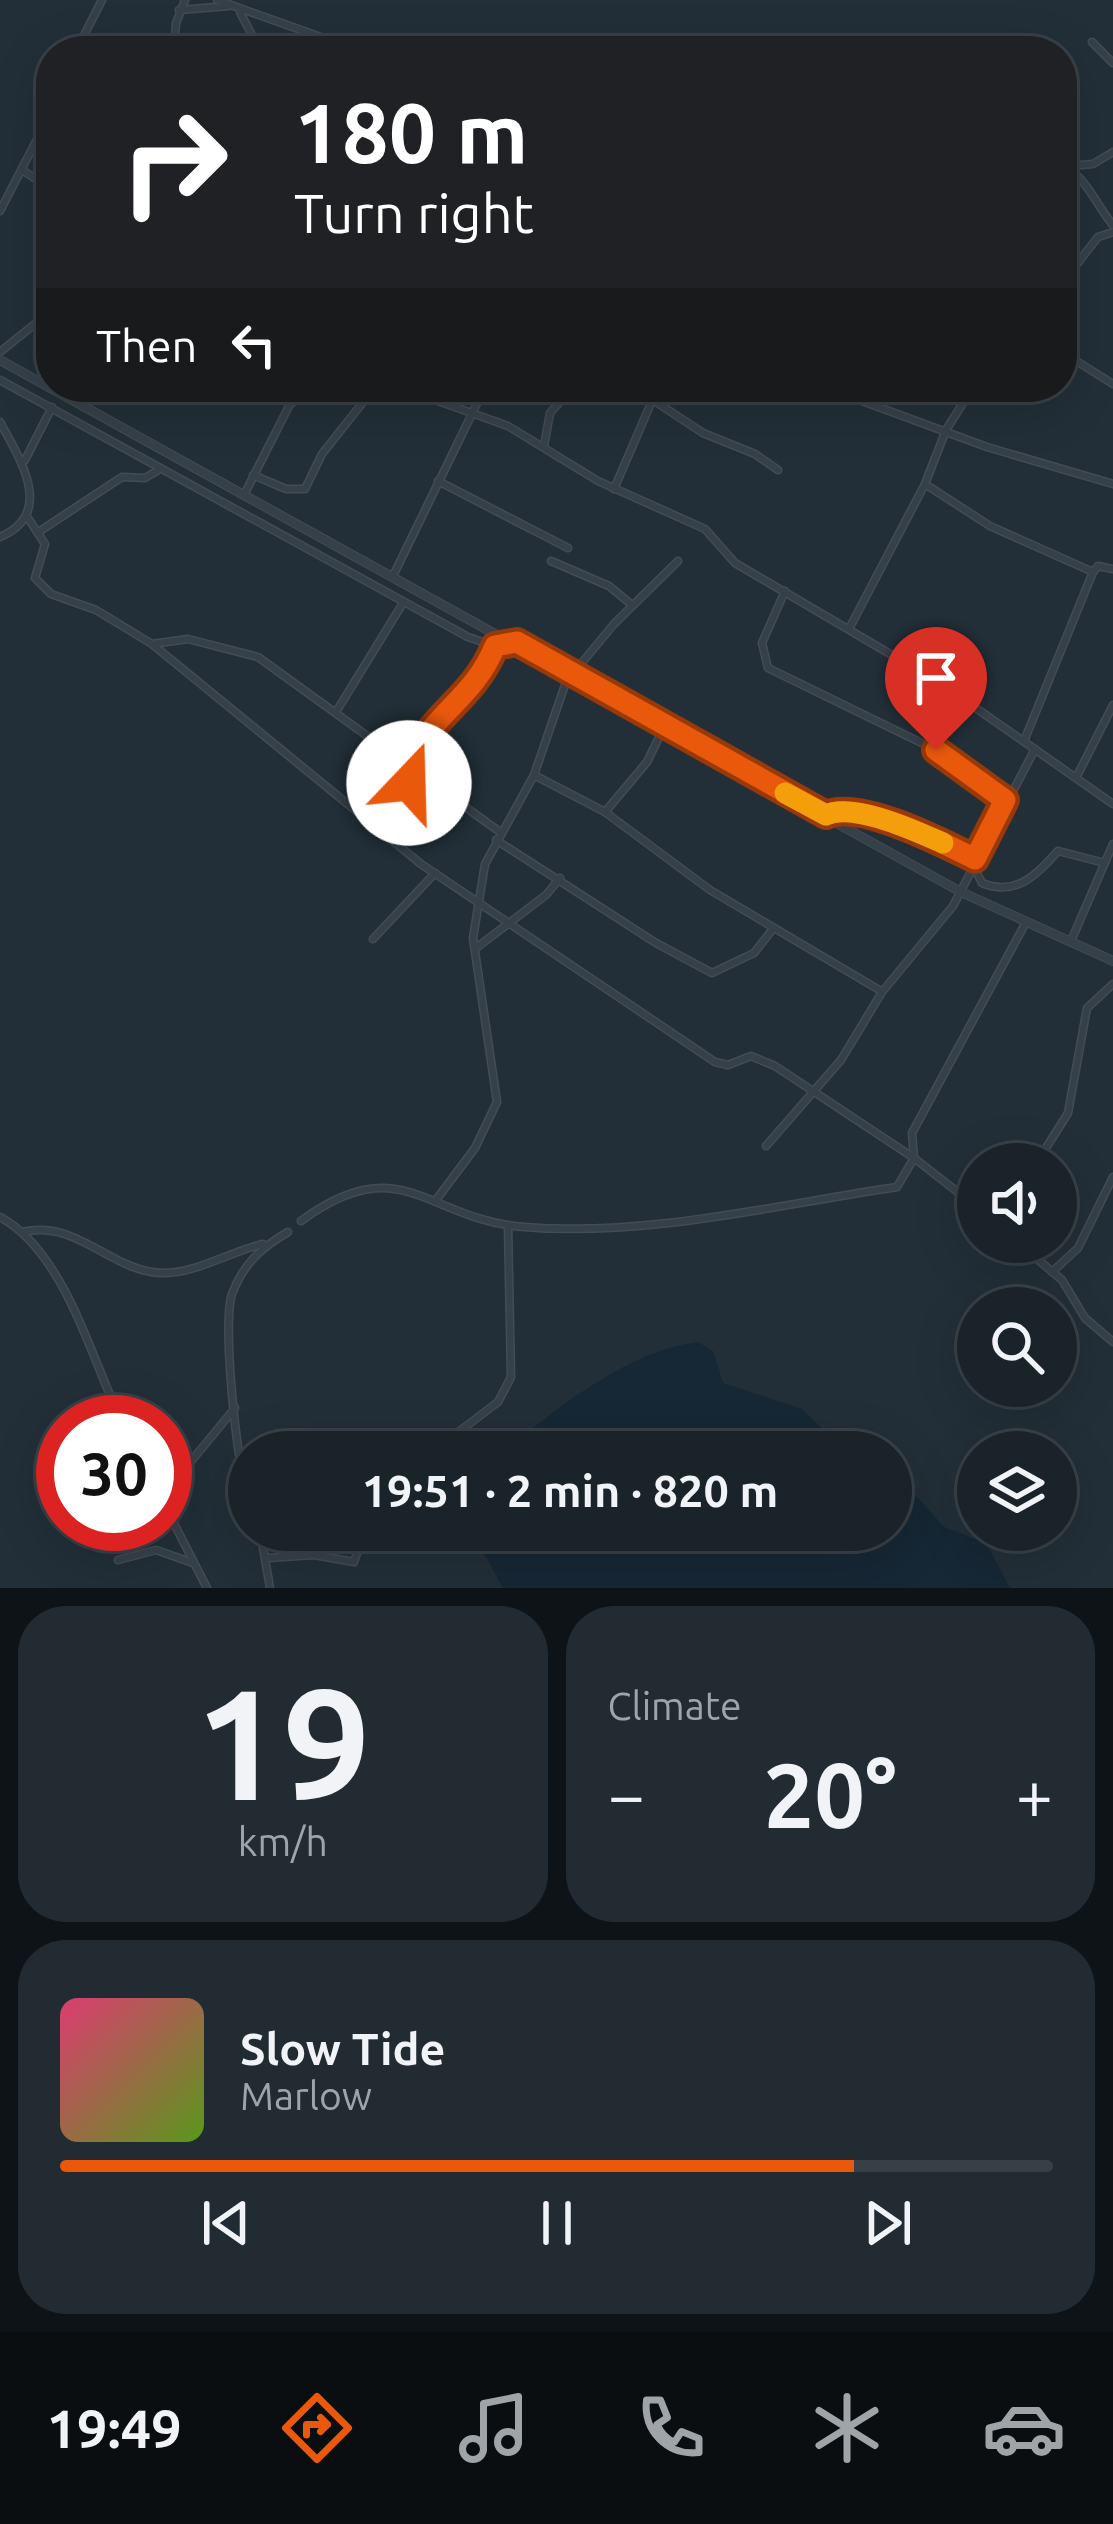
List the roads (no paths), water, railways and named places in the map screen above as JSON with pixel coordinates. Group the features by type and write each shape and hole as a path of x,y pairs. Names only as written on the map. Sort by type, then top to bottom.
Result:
{"street":[{"path":"83,36 101,0"},
{"path":"176,36 185,0"},
{"path":"217,0 314,36"},
{"path":"179,10 229,6"},
{"path":"240,12 252,36"},
{"path":"1092,42 1113,63"},
{"path":"0,212 36,142"},
{"path":"1077,165 1093,164 1113,152"},
{"path":"1084,182 1093,164"},
{"path":"22,170 36,179"},
{"path":"1077,176 1113,228 1077,264"},
{"path":"36,324 0,356 36,376"},
{"path":"1077,361 1113,384"},
{"path":"0,380 36,399"},
{"path":"42,402 404,602 495,646 517,642"},
{"path":"81,402 961,892 1113,962"},
{"path":"244,494 293,402"},
{"path":"253,475 286,489 305,489 322,454 363,402"},
{"path":"445,402 544,446 614,489 705,529 735,562 850,627 1113,804"},
{"path":"393,576 476,402"},
{"path":"544,446 550,412 559,402"},
{"path":"614,489 652,402"},
{"path":"656,402 703,434 755,454 778,470"},
{"path":"867,402 1113,484"},
{"path":"850,627 964,402"},
{"path":"52,407 25,460 26,515 45,544 37,583 152,644 435,874 715,1062 728,1065 757,1057 817,1089 957,1192"},
{"path":"0,422 25,460"},
{"path":"40,531 122,477 145,478 160,469"},
{"path":"439,481 568,548"},
{"path":"925,484 990,526 1093,572"},
{"path":"0,537 26,515"},
{"path":"551,561 609,586 632,605"},
{"path":"436,1200 475,1148 496,1102 473,951 476,899 498,836 533,775 572,672 678,561"},
{"path":"1024,741 1093,572 1098,566 1113,568"},
{"path":"785,590 762,643 768,668 826,701 936,750 1005,800"},
{"path":"336,712 404,602"},
{"path":"152,644 179,638 246,652 336,712 498,836 656,944 712,973 754,953 772,930"},
{"path":"378,829 404,792 418,740 476,685 495,646"},
{"path":"1076,777 1113,704"},
{"path":"605,812 647,762 665,725"},
{"path":"766,1146 817,1089 882,992 961,892 1035,749"},
{"path":"533,775 605,812 772,930 882,992"},
{"path":"826,815 842,809 863,812 974,861 982,883 1003,887 1035,878 1058,851 1105,862"},
{"path":"1069,944 1113,844"},
{"path":"374,939 435,874"},
{"path":"473,951 546,895 560,878"},
{"path":"301,1221 360,1188 391,1187 508,1225 644,1226 897,1187 914,1158 912,1133 922,1111 1025,924"},
{"path":"1049,1143 1068,1112 1087,1009 1113,984"},
{"path":"1052,1272 1078,1248 1113,1177"},
{"path":"0,1217 23,1232 76,1311 111,1395"},
{"path":"460,1431 498,1402 511,1377 508,1225"},
{"path":"23,1232 60,1231 161,1274 268,1244"},
{"path":"237,1431 231,1297 248,1264 288,1232"},
{"path":"1042,1263 1085,1318 1113,1342"},
{"path":"192,1460 236,1407"},
{"path":"118,1560 156,1550 196,1565"},
{"path":"189,1551 207,1588"},
{"path":"266,1551 270,1588"},
{"path":"268,1558 314,1555 354,1562 358,1551"}],"water":[{"path":"698,1342 713,1351 723,1383 802,1409 825,1431 530,1431 620,1369 672,1347"},
{"path":"912,1491 944,1527 957,1532 957,1551 990,1551 1010,1588 503,1588 483,1551 912,1551"}]}
